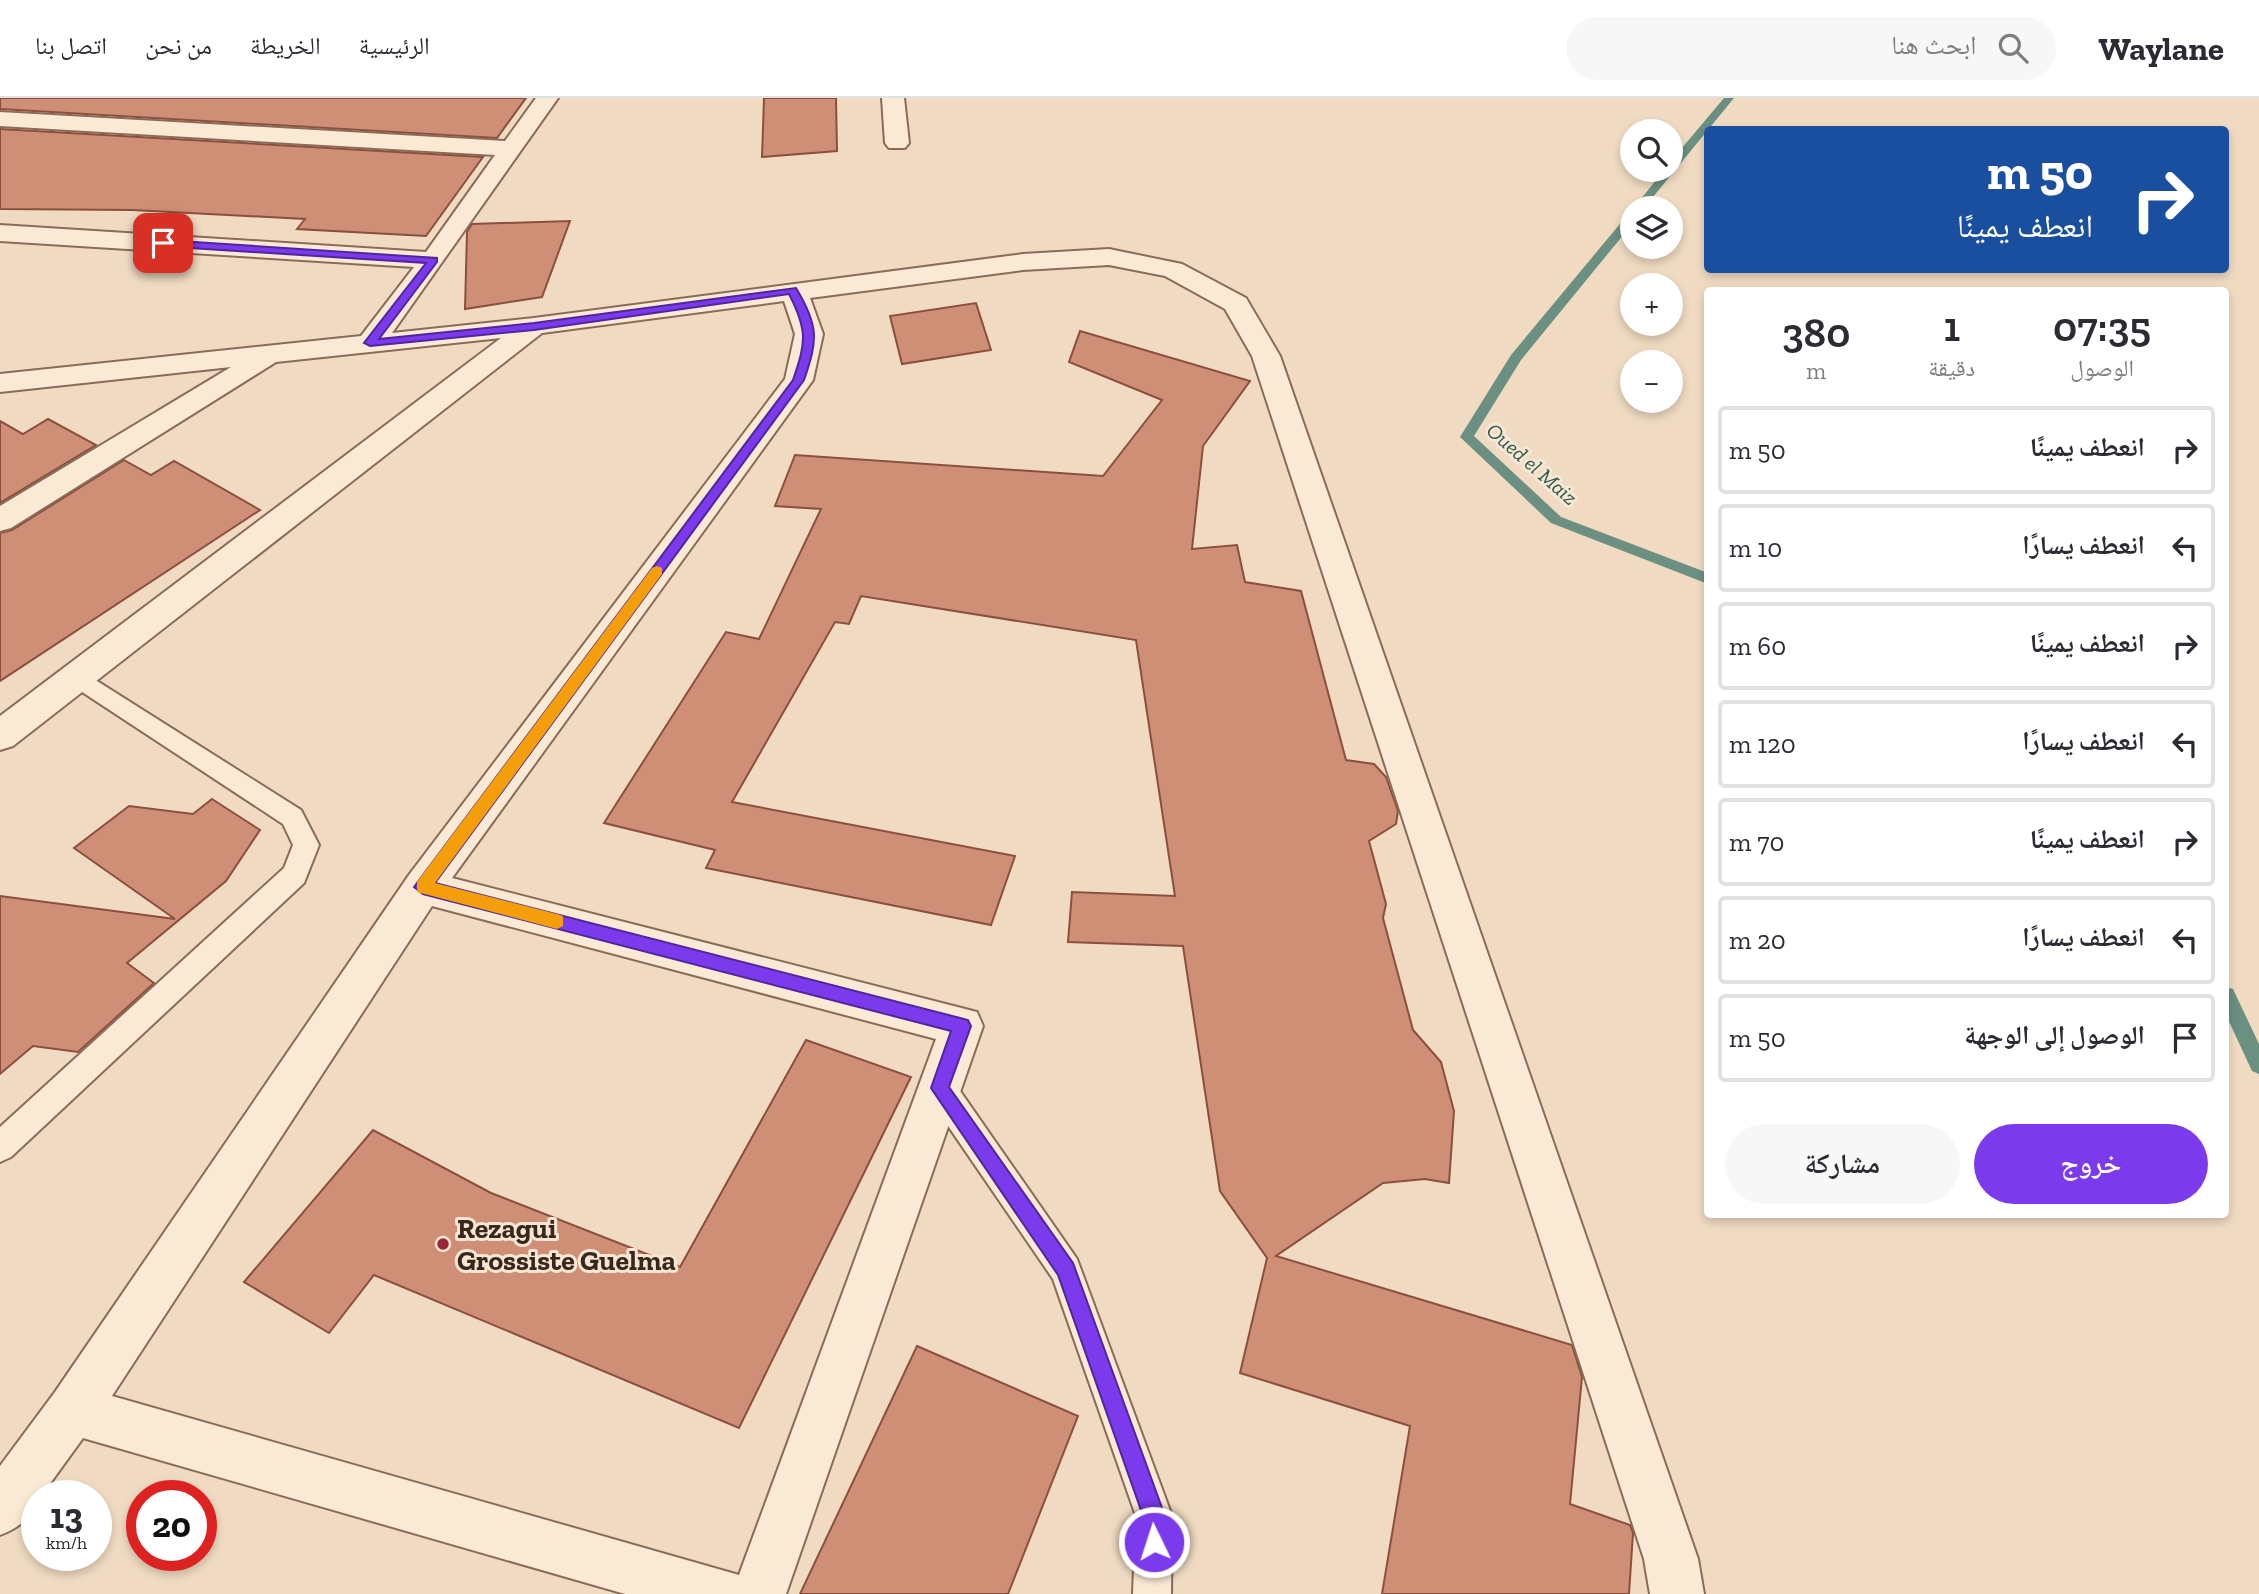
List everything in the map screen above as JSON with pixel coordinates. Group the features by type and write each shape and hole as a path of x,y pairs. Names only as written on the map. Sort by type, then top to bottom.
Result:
{"street":[{"path":"370,343 433,260 547,98"},
{"path":"893,98 897,143"},
{"path":"0,119 513,149"},
{"path":"0,233 433,260"},
{"path":"0,383 534,326 792,290 1023,262 1109,257 1173,270 1236,304 1271,369 1667,1546 1677,1594"},
{"path":"0,1509 72,1410 423,887 799,380 811,345 808,320 792,290"},
{"path":"0,736 534,326"},
{"path":"0,520 274,353"},
{"path":"423,887 962,1026 759,1594"},
{"path":"72,1410 720,1594"}],"lane":[{"path":"0,1147 295,875 306,845 292,817 78,678"},
{"path":"940,1088 1066,1270 1154,1516 1152,1594"}],"building":[{"path":"0,98 526,98 497,138 0,109"},
{"path":"764,98 836,98 837,151 762,157"},
{"path":"0,129 483,157 426,236 297,229 305,219 132,210 0,209"},
{"path":"570,221 542,297 465,309 467,232 472,224"},
{"path":"976,303 991,350 902,364 890,316"},
{"path":"1080,331 1250,381 1203,446 1192,549 1237,545 1245,582 1301,591 1346,760 1374,764 1386,777 1398,811 1396,824 1369,841 1386,904 1383,918 1413,1030 1441,1062 1454,1111 1449,1183 1425,1179 1383,1183 1276,1256 1572,1345 1582,1377 1570,1504 1630,1525 1633,1533 1629,1594 1382,1594 1410,1426 1240,1373 1267,1258 1220,1191 1183,946 1068,942 1072,892 1175,896 1136,640 861,596 849,624 835,622 732,802 1015,856 991,925 706,868 715,850 604,823 726,632 759,639 821,509 775,506 795,455 1103,476 1162,400 1069,362"},
{"path":"48,419 96,445 0,503 0,421 23,434"},
{"path":"124,460 151,475 174,461 260,510 0,681 0,533 12,530"},
{"path":"212,799 260,830 226,881 127,963 154,983 78,1052 33,1046 0,1074 0,896 175,919 74,848 129,806 193,814"},
{"path":"806,1040 911,1077 739,1428 374,1275 329,1333 244,1282 373,1130 491,1193 680,1267"},
{"path":"917,1346 1078,1416 1008,1594 800,1594"}],"waterway":[{"name":"Oued el Maiz","path":"1706,126 1729,98"},
{"name":"Oued el Maiz","path":"1683,154 1704,128"},
{"name":"Oued el Maiz","path":"1648,196 1660,182"},
{"name":"Oued el Maiz","path":"1620,231 1516,358 1467,437 1556,520 1704,577"},
{"name":"Oued el Maiz","path":"2229,1001 2259,1065"}],"slow traffic":[{"path":"557,921 423,887 657,571"}],"place":[{"name":"Rezagui Grossiste Guelma","path":"443,1244"}],"route":[{"path":"163,243 433,260 370,343 534,326 792,290 808,320 811,345 799,380 423,887 962,1026 940,1088 1066,1270 1154,1516 1154,1542"}]}
